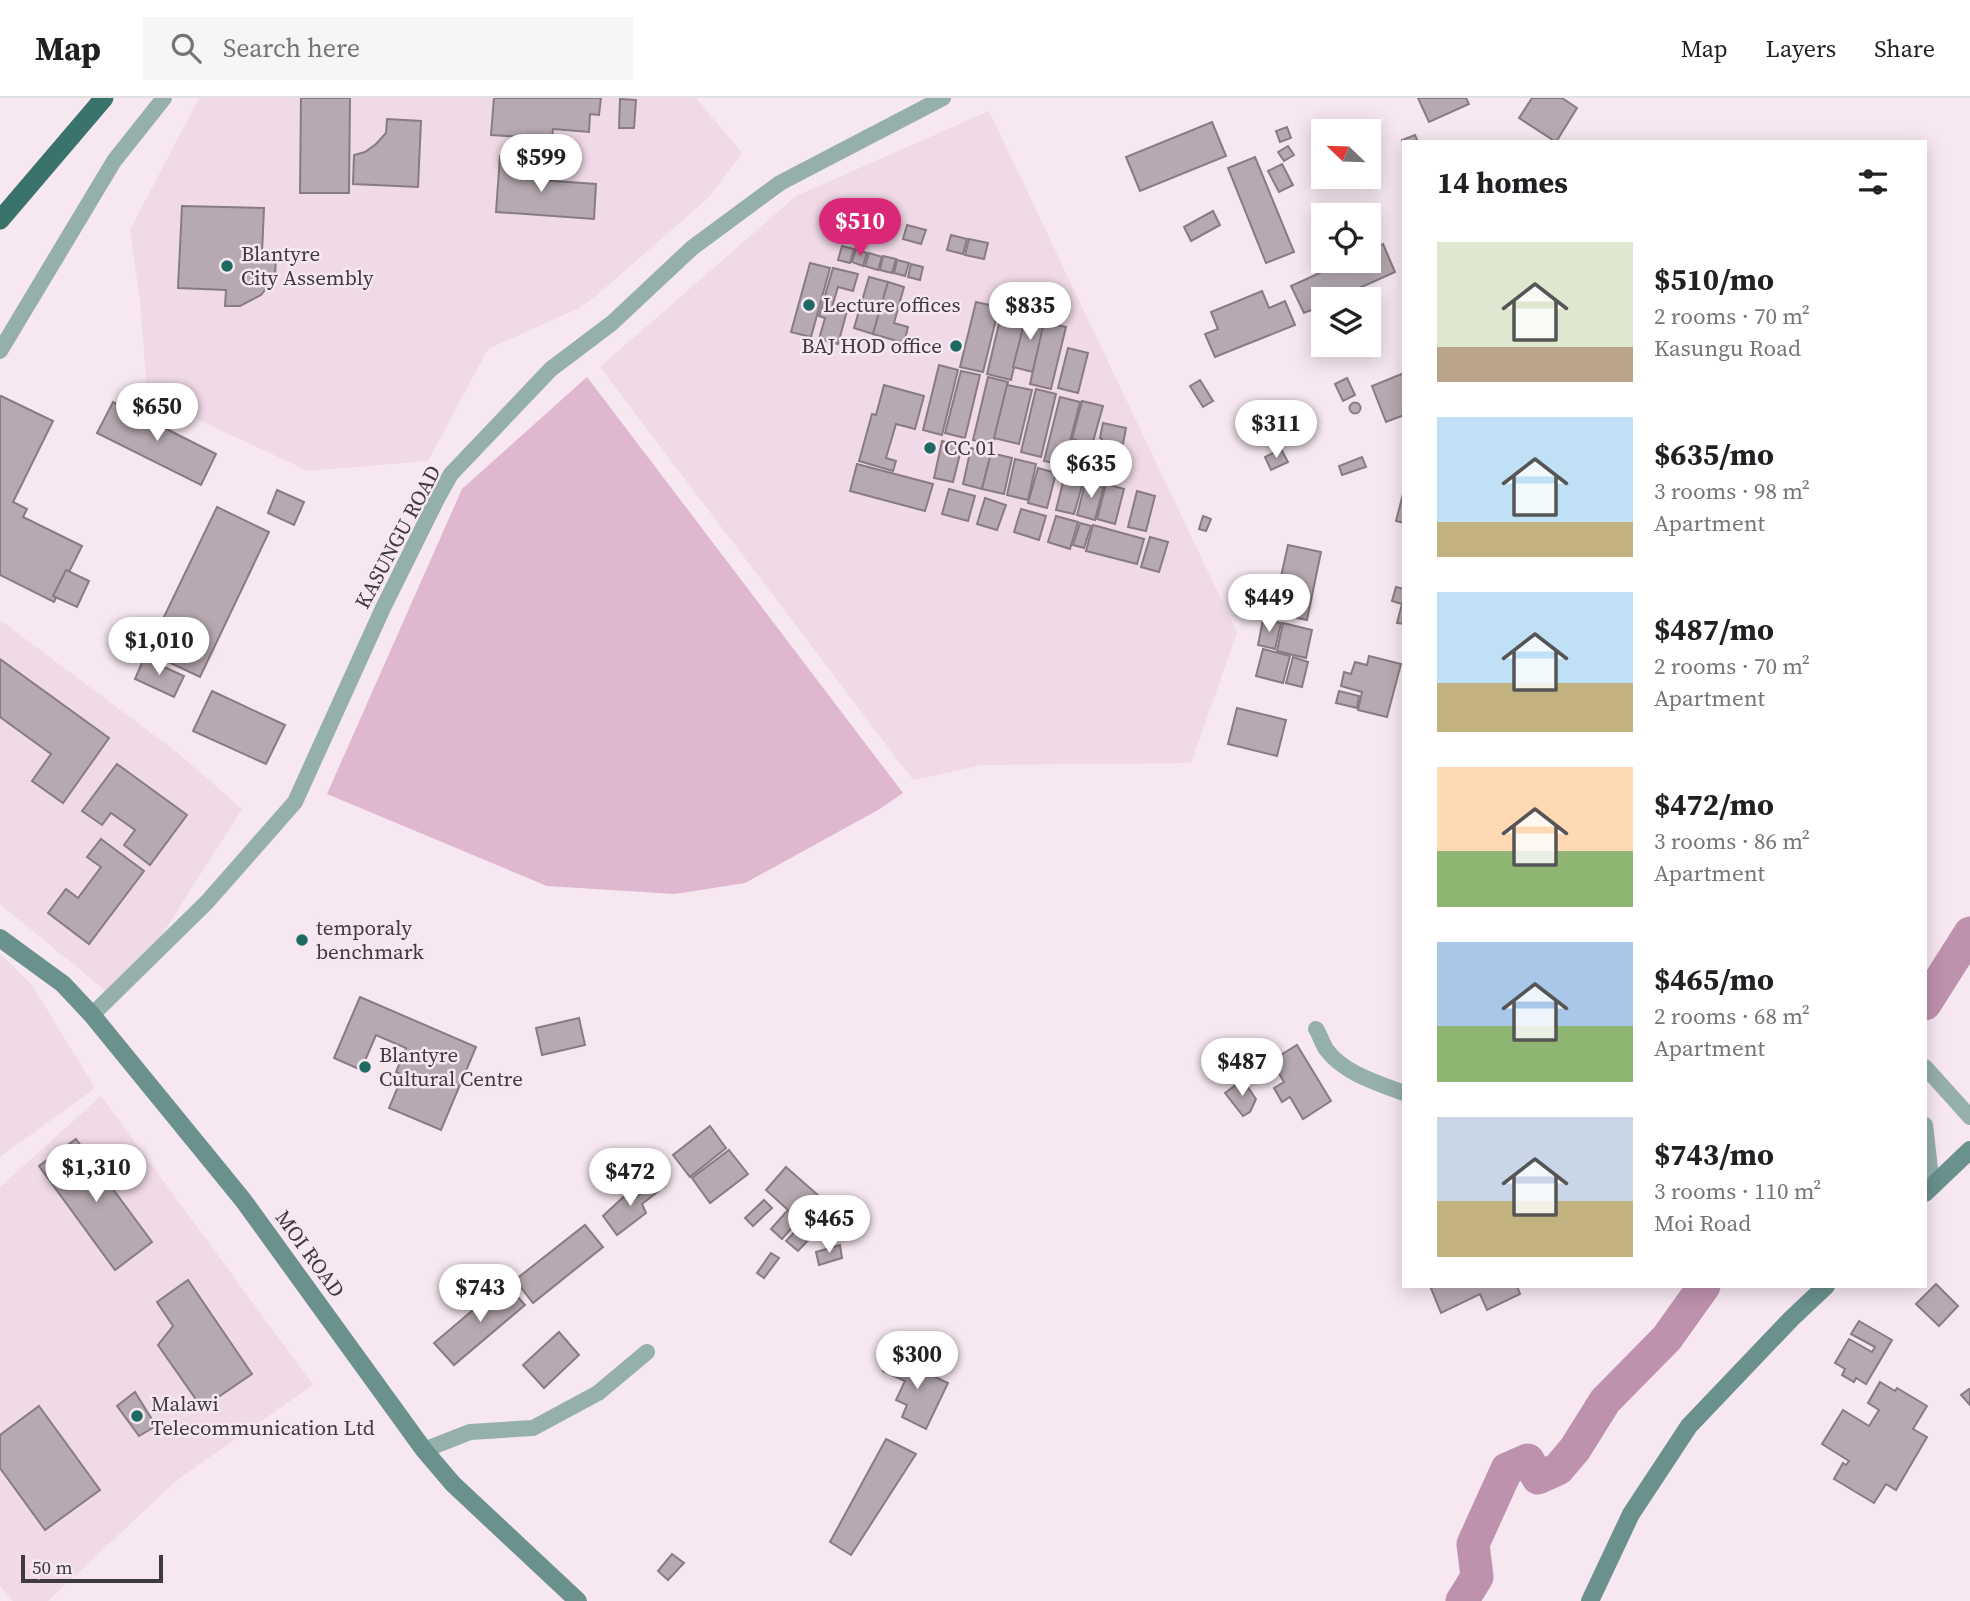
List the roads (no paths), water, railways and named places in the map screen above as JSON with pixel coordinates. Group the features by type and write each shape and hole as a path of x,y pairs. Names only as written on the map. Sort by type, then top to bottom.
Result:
{"highway":[{"path":"0,220 104,98"}],"main road":[{"name":"MOI ROAD","path":"0,938 64,984 92,1015 243,1200 424,1450 453,1485 571,1599"},
{"path":"1928,1190 1970,1150"},
{"path":"1590,1601 1630,1514 1689,1426 1824,1288"}],"street":[{"path":"0,351 114,161 164,98"},
{"name":"KASUNGU ROAD","path":"92,1015 207,902 295,802 383,608 451,474 551,369 612,323 691,248 780,183 943,98"},
{"path":"1316,1029 1327,1051 1347,1069 1402,1092"},
{"path":"1927,1069 1970,1117"},
{"path":"1927,1168 1928,1190"},
{"path":"424,1450 470,1432 533,1427 598,1393 647,1352"}],"waterway":[{"path":"1927,1001 1970,933"},
{"path":"1462,1601 1477,1577 1473,1544 1507,1469 1528,1460 1538,1478 1558,1469 1575,1449 1605,1401 1667,1338 1703,1288"}],"place":[{"name":"Blantyre City Assembly","path":"227,266"},
{"name":"Lecture offices","path":"809,305"},
{"name":"BAJ HOD office","path":"956,346"},
{"name":"CC 01","path":"930,448"},
{"name":"temporaly benchmark","path":"302,940"},
{"name":"Blantyre Cultural Centre","path":"365,1067"},
{"name":"Malawi Telecommunication Ltd","path":"137,1416"}]}
